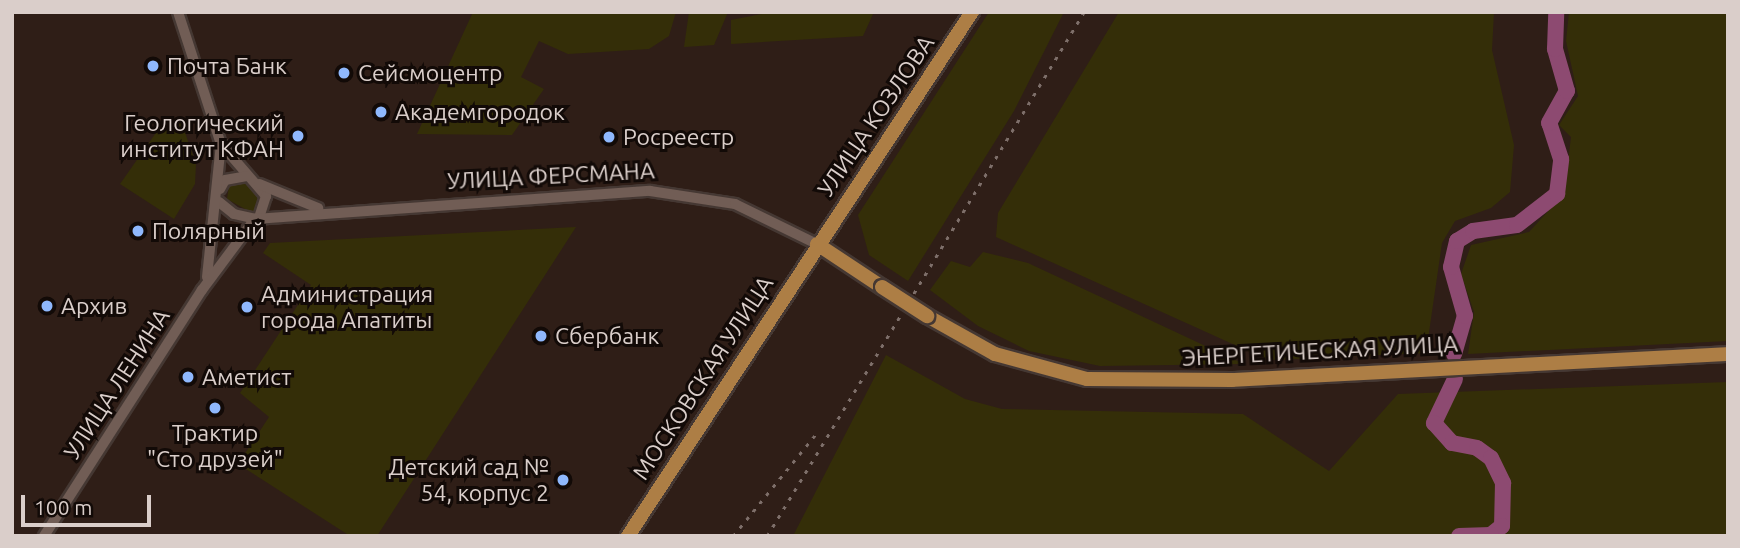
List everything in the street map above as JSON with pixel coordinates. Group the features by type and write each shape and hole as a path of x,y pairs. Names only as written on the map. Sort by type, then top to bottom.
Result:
{"main road":[{"name":"УЛИЦА КОЗЛОВА","path":"817,244 972,12"},
{"name":"УЛИЦА ФЕРСМАНА","path":"817,244 882,287"},
{"name":"МОСКОВСКАЯ УЛИЦА","path":"628,536 817,244"},
{"name":"ЭНЕРГЕТИЧЕСКАЯ УЛИЦА","path":"882,287 995,354 1087,379 1232,380 1728,354"}],"street":[{"path":"178,12 221,144 219,196 234,214 257,218 266,196 259,184 247,176 221,144"},
{"path":"219,196 225,180 247,176"},
{"name":"УЛИЦА ФЕРСМАНА","path":"259,184 324,210"},
{"name":"УЛИЦА ФЕРСМАНА","path":"257,218 324,210 650,191 735,204 817,244"},
{"name":"УЛИЦА ЛЕНИНА","path":"202,290 213,259 219,196"},
{"name":"УЛИЦА ЛЕНИНА","path":"44,536 202,290 257,218"}],"shaded area":[{"path":"473,12 676,12 669,36 649,49 568,54 539,41 521,77 544,89 512,135 417,134"},
{"path":"689,12 728,12 714,45 684,47"},
{"path":"771,12 874,12 863,36 731,44 731,20"},
{"path":"989,12 1064,12 1014,111 908,281 869,255 858,215"},
{"path":"1119,12 1494,12 1492,50 1514,145 1510,192 1491,208 1455,221 1442,243 1426,353 1268,360 996,237 998,213"},
{"path":"1569,12 1728,12 1728,341 1468,354 1474,312 1461,274 1471,245 1529,232 1564,194 1571,137 1559,125 1578,96 1566,41"},
{"path":"181,121 196,164 195,184 174,219 120,184 160,127"},
{"path":"244,183 261,196 254,214 227,199 229,186"},
{"path":"576,227 377,536 350,536 238,464 269,417 240,393 311,285 263,253 270,243"},
{"path":"983,252 1028,263 1244,364 1100,366 1029,351 978,326 930,290 951,261 970,267"},
{"path":"886,355 965,399 1002,409 1243,414 1329,471 1398,394 1728,382 1728,536 793,536"}],"waterway":[{"path":"1454,354 1465,316 1451,267 1457,241 1473,231 1517,225 1557,194 1561,159 1549,123 1567,91 1555,49 1556,12"},
{"path":"1455,379 1434,423 1452,443 1477,448 1491,458 1503,483 1502,526 1491,535 1459,536"}],"railway":[{"path":"767,536 1084,12"},
{"path":"733,536 819,430"}],"place":[{"name":"Почта Банк","path":"153,66"},
{"name":"Сейсмоцентр","path":"344,73"},
{"name":"Академгородок","path":"381,112"},
{"name":"Геологический институт КФАН","path":"298,136"},
{"name":"Росреестр","path":"609,137"},
{"name":"Полярный","path":"138,231"},
{"name":"Архив","path":"47,306"},
{"name":"Администрация города Апатиты","path":"247,307"},
{"name":"Сбербанк","path":"541,336"},
{"name":"Аметист","path":"188,377"},
{"name":"Трактир \"Сто друзей\"","path":"215,408"},
{"name":"Детский сад № 54, корпус 2","path":"563,480"}]}
